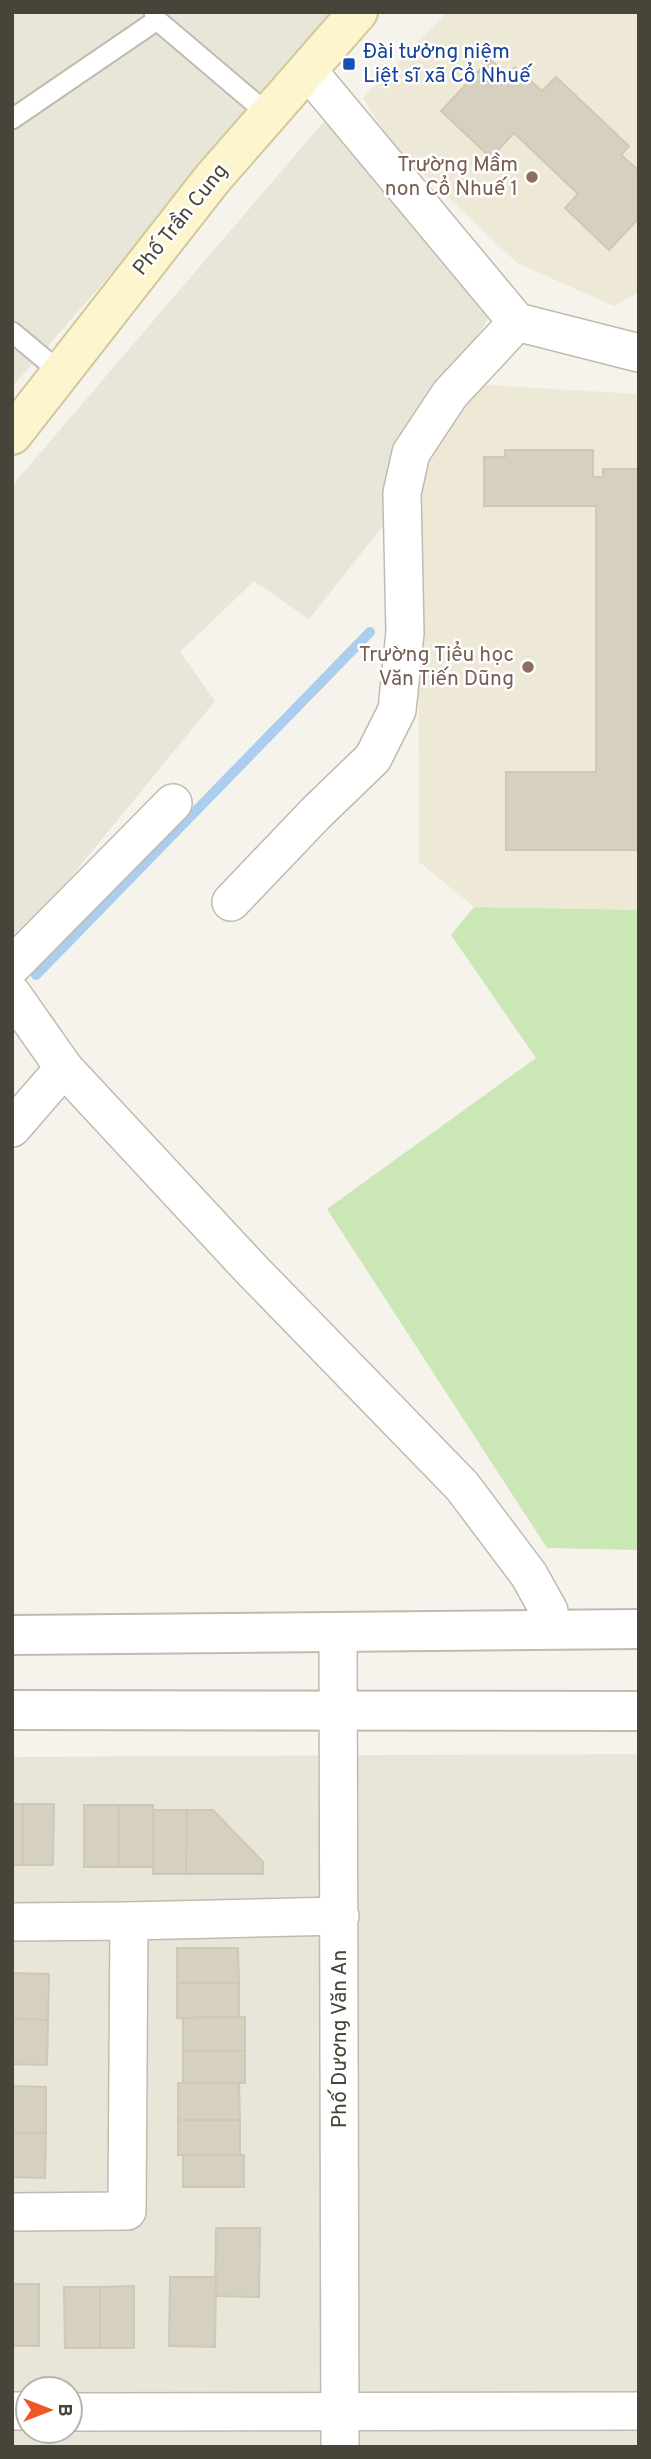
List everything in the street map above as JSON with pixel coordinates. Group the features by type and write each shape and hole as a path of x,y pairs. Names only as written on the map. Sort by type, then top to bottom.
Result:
{"main road":[{"name":"Phố Trần Cung","path":"12,435 213,178 309,72 358,12"}],"street":[{"path":"309,72 517,322 639,353"},
{"path":"231,902 373,758 397,710 405,633 402,493 411,453 450,394 517,322"},
{"path":"12,966 173,803"},
{"path":"12,994 64,1068 251,1269 462,1486 529,1575 549,1611"},
{"path":"12,1128 64,1068"},
{"path":"12,1635 639,1629"},
{"name":"Phố Dương Văn An","path":"338,1632 340,2430"},
{"path":"12,1710 639,1711"},
{"path":"12,1922 129,1922 340,1916"},
{"path":"12,2212 127,2211 129,1922"},
{"path":"84,2413 340,2430 639,2411"}],"lane":[{"path":"12,119 155,16 269,115"},
{"path":"12,331 60,373"}],"shaded area":[{"path":"12,12 340,12 12,387"},
{"name":"Trường Mầm non Cổ Nhuế 1","path":"447,12 639,12 639,292 614,306 517,263 390,142 363,98"},
{"path":"327,118 491,315 393,461 390,517 309,619 254,581 180,652 215,701 12,949 12,486"},
{"name":"Trường Tiểu học Văn Tiến Dũng","path":"471,384 639,394 639,910 474,907 419,862 418,471"},
{"path":"639,1754 639,2447 12,2447 12,1757"}],"green space":[{"path":"474,907 639,910 639,1550 547,1548 327,1209 536,1058 451,935"}],"building":[{"path":"490,59 507,75 515,67 542,91 556,77 629,146 621,155 637,169 639,167 639,218 609,250 565,208 578,194 514,133 491,158 441,111"},
{"path":"505,450 593,450 593,477 603,477 603,469 639,469 639,850 506,850 506,772 596,772 596,506 484,506 484,457 505,457"},
{"path":"12,1804 23,1804 23,1865 12,1865"},
{"path":"23,1804 54,1804 53,1865 23,1865"},
{"path":"84,1805 119,1805 119,1867 84,1867"},
{"path":"119,1805 153,1805 153,1867 119,1867"},
{"path":"153,1810 187,1810 186,1874 153,1874"},
{"path":"187,1810 213,1810 263,1862 263,1874 186,1874"},
{"path":"177,1948 238,1948 239,1983 177,1983"},
{"path":"12,1973 49,1974 48,2020 12,2019"},
{"path":"177,1983 239,1983 239,2017 177,2018"},
{"path":"245,2017 245,2051 183,2051 183,2018"},
{"path":"12,2019 48,2020 47,2065 12,2064"},
{"path":"183,2051 245,2051 245,2083 183,2083"},
{"path":"178,2083 239,2083 240,2120 178,2120"},
{"path":"12,2086 46,2087 46,2133 12,2133"},
{"path":"178,2120 240,2120 240,2155 178,2155"},
{"path":"12,2133 46,2133 45,2178 12,2177"},
{"path":"183,2155 244,2155 244,2187 183,2187"},
{"path":"216,2228 260,2228 259,2297 215,2296"},
{"path":"170,2277 216,2277 215,2347 169,2346"},
{"path":"12,2284 39,2284 39,2346 12,2346"},
{"path":"134,2286 134,2348 100,2348 100,2287"},
{"path":"64,2287 100,2287 100,2348 65,2348"}],"waterway":[{"path":"36,975 370,632"}],"place":[{"name":"Đài tưởng niệm Liệt sĩ xã Cổ Nhuế","path":"349,64"},
{"name":"Trường Mầm non Cổ Nhuế 1","path":"532,177"},
{"name":"Trường Tiểu học Văn Tiến Dũng","path":"528,667"}]}
